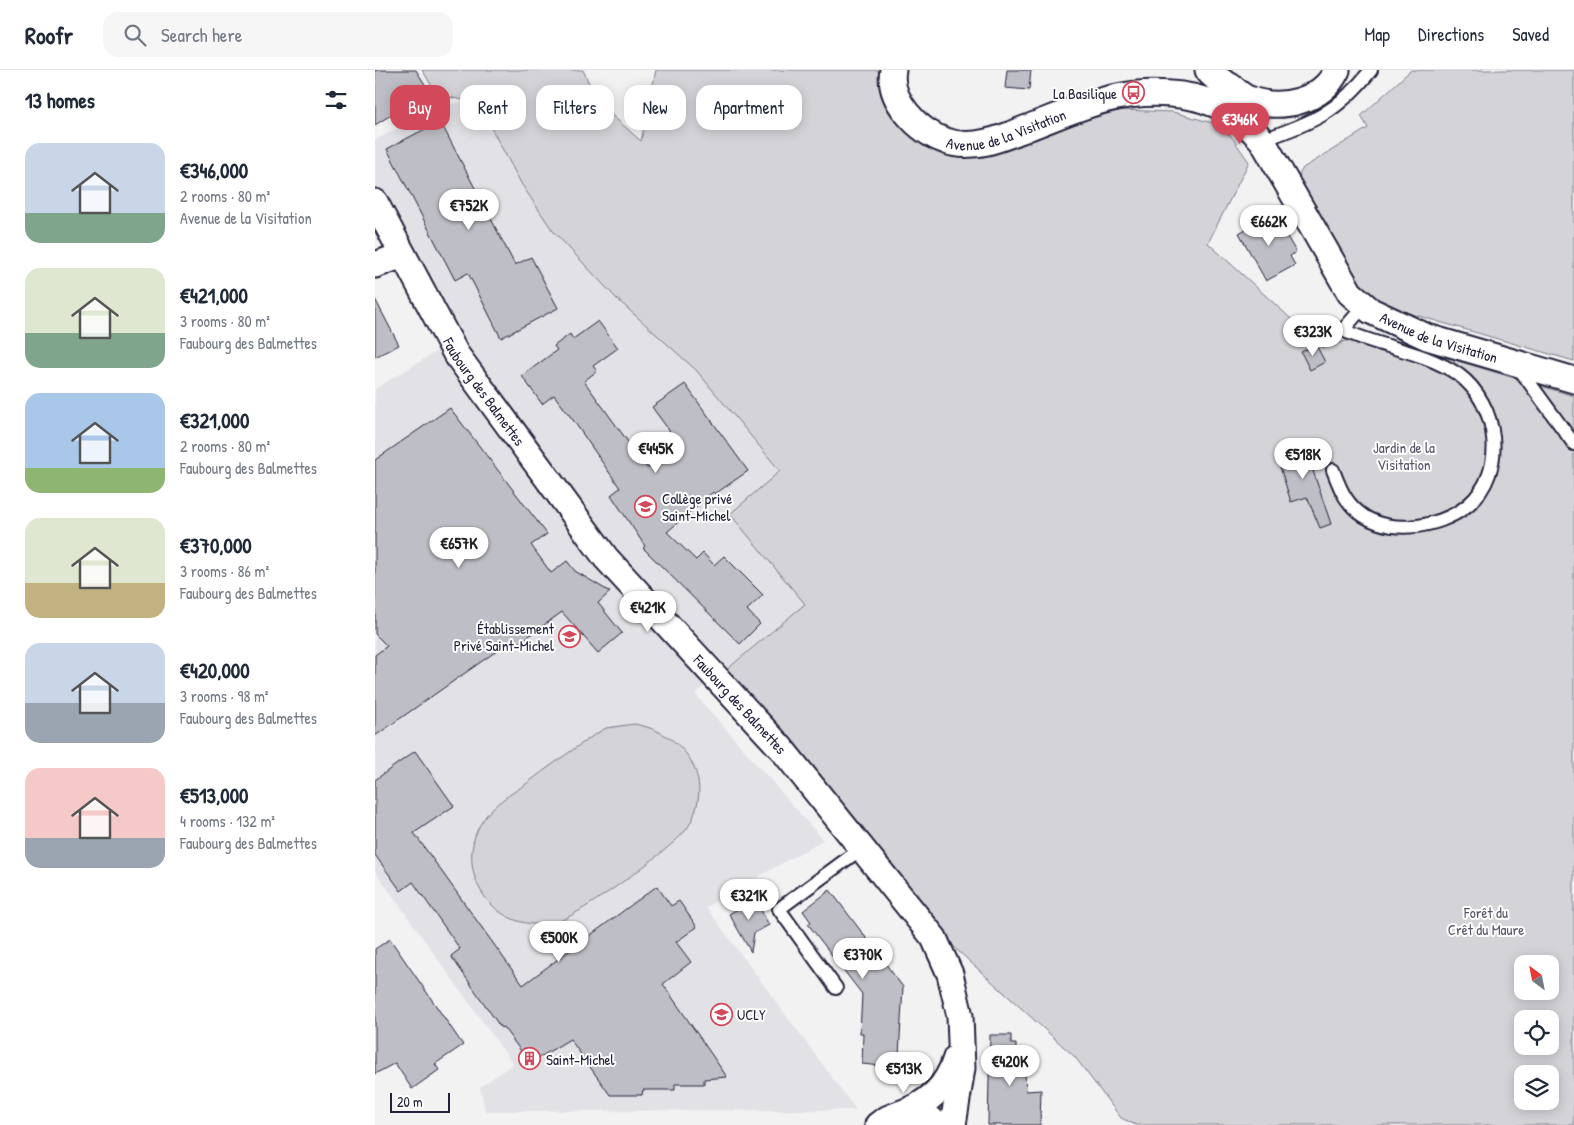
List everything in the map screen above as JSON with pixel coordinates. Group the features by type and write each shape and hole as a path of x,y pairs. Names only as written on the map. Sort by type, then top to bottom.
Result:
{"street":[{"name":"Avenue de la Visitation","path":"893,70 894,89 912,119 945,141 957,144 989,142 1112,97 1155,92 1189,96 1218,104 1243,119 1262,140 1350,293 1371,312 1427,337 1574,380"},
{"path":"1208,70 1249,99 1282,105 1300,102 1317,92 1333,78 1337,70"},
{"name":"Faubourg des Balmettes","path":"375,202 455,354 606,558 781,748 934,938 943,956 955,992 960,1016 962,1068 953,1125"},
{"path":"375,266 403,255"},
{"name":"Faubourg des Balmettes","path":"883,1120 927,1102 938,1092 953,1066 960,1044"},
{"path":"883,1120 913,1113 925,1116 938,1125"}],"lane":[{"path":"1262,140 1298,128 1335,109 1371,70"},
{"path":"1333,470 1341,492 1354,508 1380,523 1410,527 1437,521 1468,505 1485,482 1493,453 1491,424 1487,409 1479,396 1459,375 1409,350 1364,340 1343,330 1365,306"},
{"path":"1515,363 1574,444"},
{"path":"836,988 779,909 862,848"}],"shaded area":[{"name":"Établissement Privé Saint-Michel","path":"460,102 460,130 492,130 522,185 617,299 696,370 780,472 730,514 805,604 695,694 823,840 706,907 856,1110 485,1111 480,1087 513,1064 375,871 375,389 450,343 375,202 375,140 394,130 450,130 450,104"}],"green space":[{"path":"422,70 583,70 590,85 536,85 536,130 614,130 614,117 624,126 624,130 629,130 641,141 643,130 686,130 686,85 653,85 656,70 884,70 950,154 983,157 1067,125 1122,110 1173,112 1213,123 1231,136 1249,162 1208,243 1323,348 1368,334 1574,396 1574,1125 1136,1125 1121,1118 1075,1057 957,950 726,670 805,604 730,514 780,471 696,370 617,299 553,231 522,185 492,130 526,130 526,85 460,85 460,100 450,97 450,85 431,85"},
{"path":"1411,70 1574,70 1574,361 1374,303 1355,285 1298,190 1300,173 1303,168 1368,128 1361,116"},
{"path":"634,724 652,729 668,737 681,747 691,761 697,775 699,792 696,809 688,827 666,849 647,864 585,908 568,917 548,924 530,924 505,915 491,904 484,895 474,875 472,864 472,852 477,830 487,814 503,800 594,735 606,728"}],"building":[{"path":"375,70 416,70 425,85 390,85 390,116 375,125"},
{"path":"1007,70 1031,70 1029,90 1005,88"},
{"path":"423,130 445,130 515,265 531,257 558,308 501,338 468,273 455,280 387,149"},
{"path":"1274,214 1296,252 1290,256 1295,265 1266,281 1239,233"},
{"path":"375,299 399,345 375,357"},
{"path":"598,321 618,348 593,366 597,371 584,381 647,468 679,444 652,407 685,384 748,471 715,494 713,492 667,532 696,560 703,553 714,565 724,556 763,595 747,610 760,624 740,644 643,548 645,546 611,495 620,488 573,420 554,395 542,404 522,376 557,350 554,346 570,334 573,339"},
{"path":"1316,345 1325,362 1310,370 1301,352"},
{"path":"450,408 547,534 531,545 551,573 567,561 575,571 610,592 598,603 622,633 598,653 562,612 512,648 508,643 375,736 375,655 387,646 375,634 375,460"},
{"path":"1309,444 1317,469 1313,471 1331,524 1320,528 1307,497 1291,502 1276,454"},
{"path":"415,751 454,806 414,833 523,985 657,886 671,906 679,901 697,927 676,942 691,962 663,984 727,1077 704,1079 704,1084 675,1084 675,1090 643,1090 642,1095 610,1095 570,1039 530,1063 503,1027 501,1028 451,956 460,949 413,882 401,891 375,855 375,780"},
{"path":"830,890 903,987 898,1071 882,1070 882,1066 862,1064 863,1033 860,1033 862,994 808,924 811,922 803,911"},
{"path":"755,899 769,925 754,933 751,952 729,914"},
{"path":"390,939 463,1045 435,1064 439,1070 412,1089 395,1063 375,1074 375,949"},
{"path":"990,1035 1011,1035 1011,1044 1016,1044 1016,1052 1024,1053 1026,1091 1041,1090 1040,1125 988,1125"}],"place":[{"name":"La Basilique","path":"1133,93"},
{"name":"Collège privé Saint-Michel","path":"646,507"},
{"name":"Établissement Privé Saint-Michel","path":"570,637"},
{"name":"UCLY","path":"721,1014"},
{"name":"Saint-Michel","path":"530,1059"}],"park label":[{"name":"Jardin de la Visitation","path":"1404,456"},
{"name":"Forêt du Crêt du Maure","path":"1486,920"}]}
